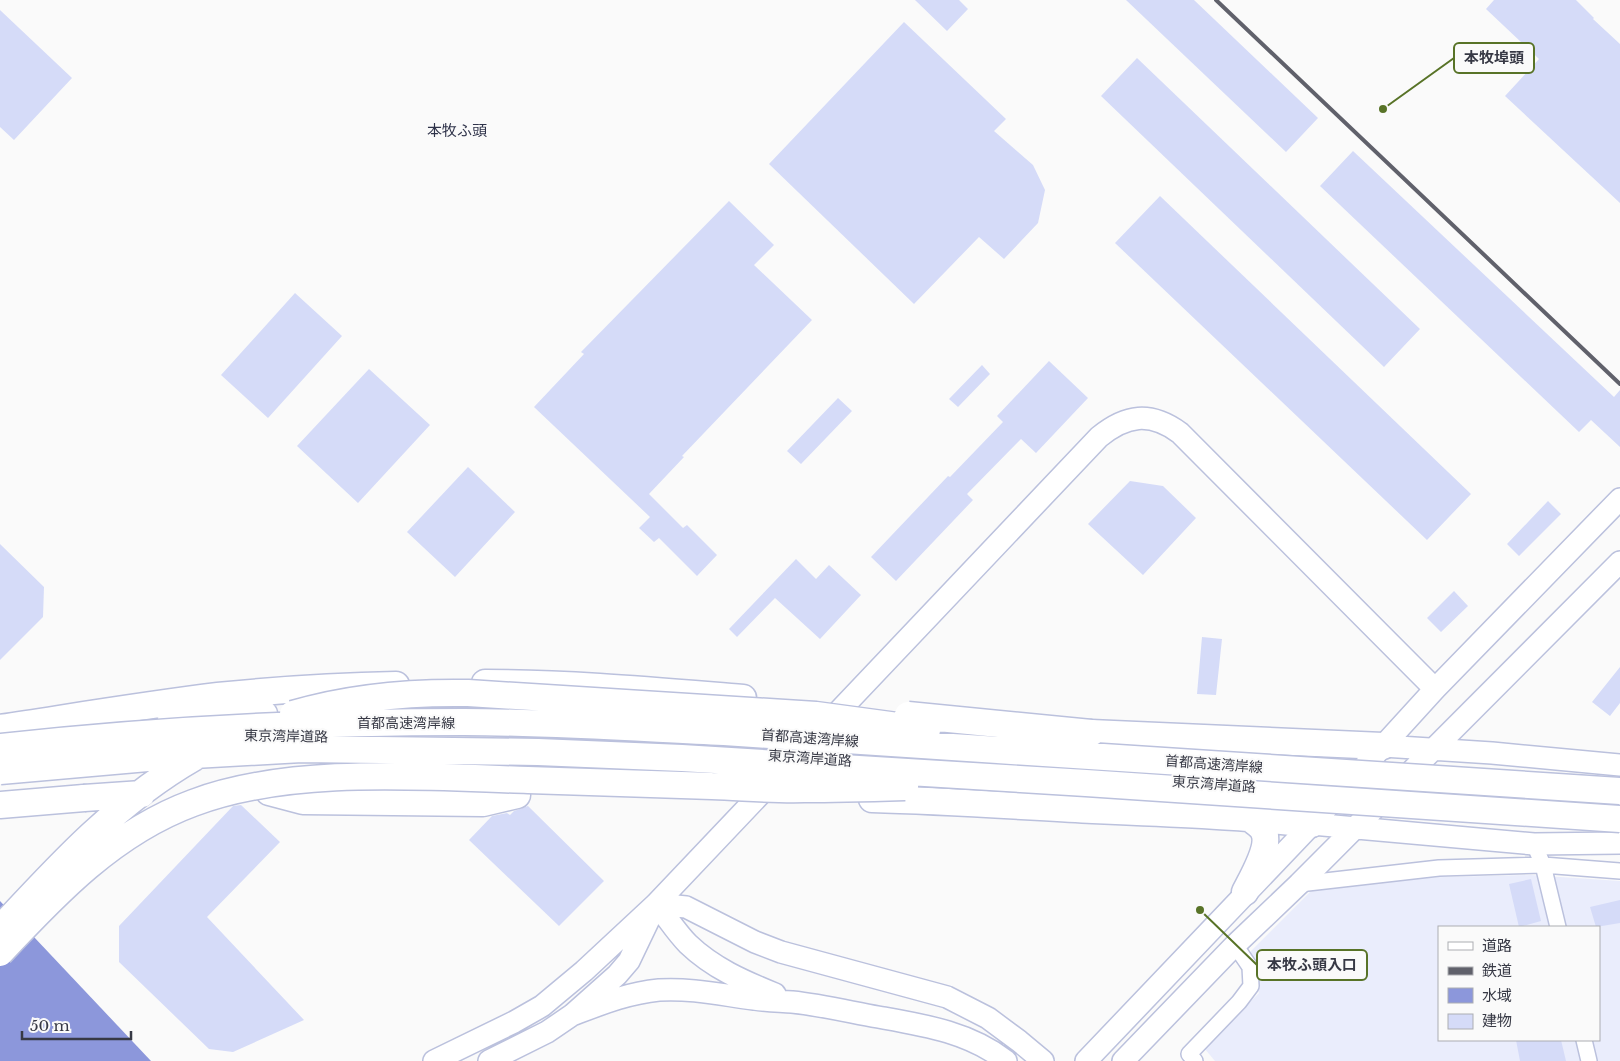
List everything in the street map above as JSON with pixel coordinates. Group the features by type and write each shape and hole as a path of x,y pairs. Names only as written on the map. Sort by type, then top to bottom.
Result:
{"highway":[{"path":"2,742 156,704 220,696 306,689 412,684 534,683 621,688 812,704 931,718 1091,733 1384,746"},
{"path":"0,929 86,838 126,804 174,769 224,741 256,727 319,706 356,700 415,693 468,693 816,715 1127,758"},
{"name":"首都高速湾岸線","path":"2,742 304,724 466,722 715,732 1620,791"},
{"name":"東京湾岸道路","path":"2,742 171,727 246,725 586,733 817,746 1620,798"},
{"name":"東京湾岸道路","path":"2,742 233,735 682,750 1620,811"},
{"path":"336,737 872,799"},
{"name":"首都高速湾岸線","path":"0,771 232,752 302,749 538,752 682,758 1086,783 1620,819"},
{"path":"0,953 45,905 104,852 146,825 192,803 234,790 271,784 316,779 373,777 443,777 802,790 1086,783"},
{"path":"0,805 178,792 382,792 692,798 872,799 946,801 1248,817 1312,824"},
{"path":"1245,892 1265,850 1266,838 1263,829 1248,817"}],"street":[{"path":"434,1061 514,1022 542,1006 584,971 656,904 1099,437 1114,426 1132,418 1160,421 1180,433 1435,689"},
{"path":"1086,1061 1245,892 1312,824 1435,689 1620,499"},
{"path":"1122,1061 1235,945 1299,884 1620,562"},
{"path":"1463,719 1464,733 1471,744 1492,754"},
{"path":"1384,746 1620,765"},
{"path":"1312,824 1534,844 1620,843"},
{"path":"1534,844 1543,865 1558,926"},
{"path":"1299,884 1439,868 1543,865 1620,871"},
{"path":"656,904 687,943 716,966 734,977 793,1002"},
{"path":"489,1061 522,1046 572,1015 617,975 629,961 656,904"},
{"path":"656,904 686,908 755,942 781,952 947,997 988,1018 1043,1061"},
{"path":"1195,1061 1189,1054 1239,1002 1251,986 1250,967 1235,945"},
{"path":"572,1015 622,996 659,990 694,990 755,999 793,1002 931,1026 961,1036 993,1052 1006,1061"},
{"path":"1584,1041 1590,1061"}],"shaded area":[{"path":"1531,875 1620,881 1620,1061 1215,1061 1204,1048 1259,993 1247,955 1312,890 1405,878"}],"water":[{"path":"0,901 151,1061 0,1061"}],"building":[{"path":"915,0 959,0 968,9 947,31"},
{"path":"1126,0 1194,0 1318,118 1286,152"},
{"path":"1494,0 1576,0 1620,44 1620,203 1505,96 1539,59 1486,9"},
{"path":"0,10 72,78 14,140 0,127"},
{"path":"904,22 1006,119 994,131 1033,165 1045,190 1038,223 1004,259 979,237 914,304 769,164"},
{"path":"1137,58 1420,329 1384,367 1101,96"},
{"path":"1353,151 1614,397 1620,390 1620,447 1591,420 1579,432 1320,186"},
{"path":"1160,196 1471,494 1427,540 1115,243"},
{"path":"729,201 774,245 754,265 812,320 682,456 684,457 649,494 683,528 687,525 717,555 697,576 659,538 654,542 639,528 650,517 534,407 584,354 581,352"},
{"path":"295,293 342,336 268,418 221,375"},
{"path":"1049,361 1088,398 1036,453 1021,439 967,494 973,500 896,581 871,557 948,476 950,477 1003,422 997,416"},
{"path":"982,365 990,374 958,407 949,399"},
{"path":"369,369 430,425 358,503 297,446"},
{"path":"838,398 852,411 801,464 787,451"},
{"path":"468,467 515,512 455,577 407,532"},
{"path":"1130,481 1163,486 1196,518 1143,575 1088,524"},
{"path":"1548,501 1561,514 1519,556 1507,544"},
{"path":"0,544 44,587 43,617 0,660"},
{"path":"796,559 816,579 829,565 861,595 820,639 775,598 737,637 729,629"},
{"path":"1454,591 1468,606 1441,632 1427,618"},
{"path":"1202,637 1222,639 1216,695 1197,694"},
{"path":"1620,667 1620,703 1610,716 1592,702"},
{"path":"241,805 280,842 207,917 304,1020 233,1052 209,1049 119,962 119,926 233,806"},
{"path":"528,806 604,881 559,926 469,840 492,816 507,813 510,815 514,811"},
{"path":"1531,879 1541,921 1519,926 1509,884"},
{"path":"1620,900 1620,923 1596,926 1590,907"},
{"path":"1516,1041 1561,1041 1566,1061 1520,1061"}],"railway":[{"path":"1216,0 1620,384"}],"place":[{"name":"本牧埠頭","path":"1383,109"},
{"name":"本牧ふ頭入口","path":"1200,910"}],"district":[{"name":"本牧ふ頭","path":"457,130"}]}
